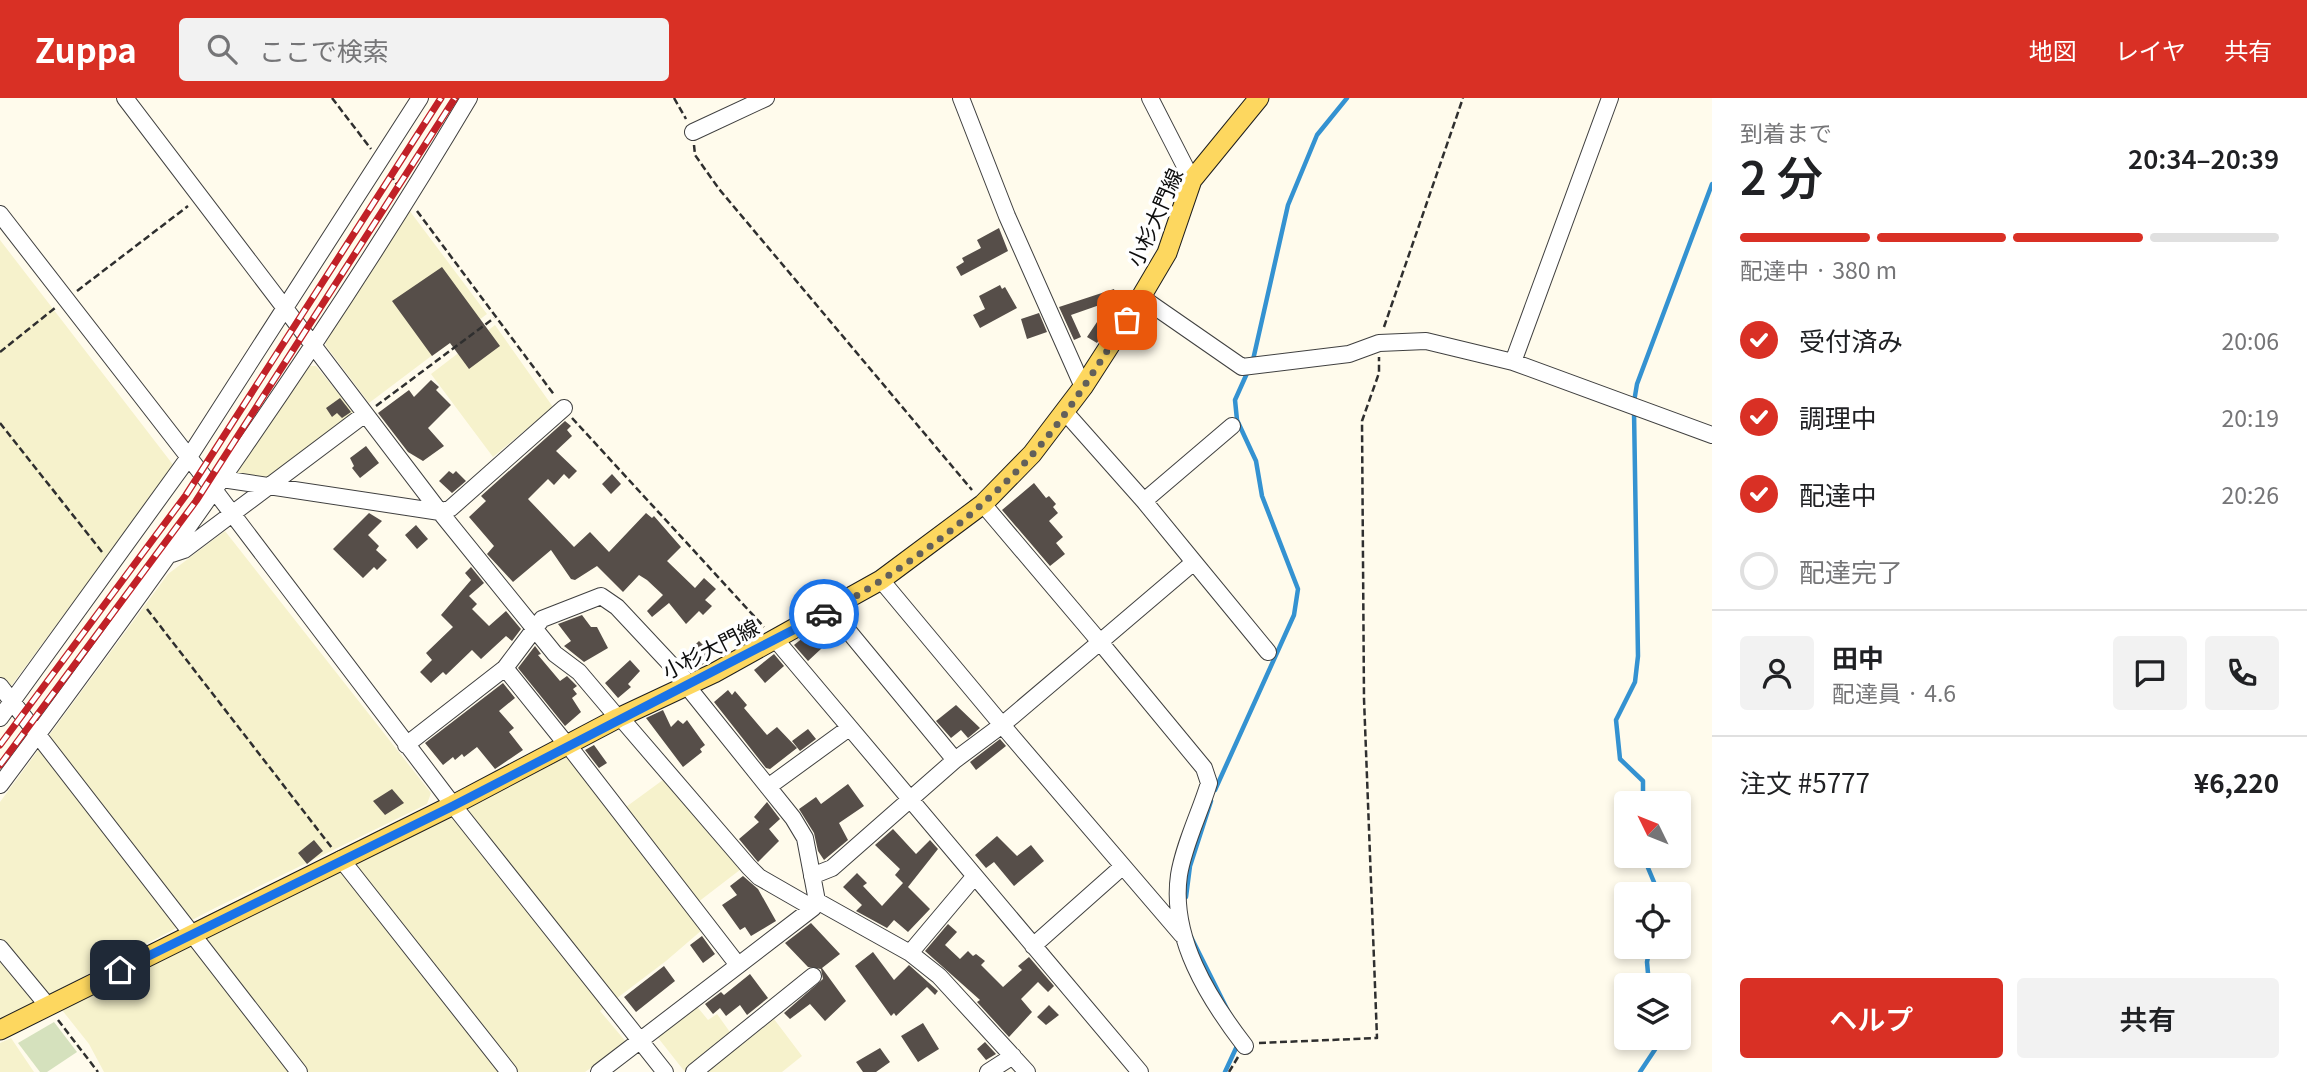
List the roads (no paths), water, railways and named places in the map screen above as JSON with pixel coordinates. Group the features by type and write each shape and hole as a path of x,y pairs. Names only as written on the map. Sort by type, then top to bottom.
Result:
{"main road":[{"name":"小杉大門線","path":"0,1030 341,859 453,806 619,718 689,686 881,580 983,504 1032,454 1065,412 1141,298 1167,253 1192,180 1259,98"}],"street":[{"path":"125,98 440,512 555,654 579,672 749,867 759,877 910,953 939,976 1027,1072"},
{"path":"0,718 190,457 420,98"},
{"path":"0,785 139,599 219,485 408,199 469,98"},
{"path":"693,132 766,98"},
{"path":"961,98 1007,216 1083,387"},
{"path":"1150,98 1192,180"},
{"path":"1513,362 1610,98"},
{"path":"0,214 190,457 219,485 231,516 453,806 665,1072"},
{"path":"1141,298 1242,367 1349,354 1378,344 1426,341 1513,362 1712,435"},
{"path":"219,485 266,488 440,512 450,508 564,408"},
{"path":"1065,412 1144,501 1268,652"},
{"path":"171,554 184,550 365,414"},
{"path":"1144,501 1232,426"},
{"path":"983,504 1204,768 1209,783 1180,874 1178,911 1182,935"},
{"path":"812,876 832,868 955,760 1002,724 1194,562"},
{"path":"881,580 1182,935 1216,1004 1245,1046"},
{"path":"406,745 506,668 542,619 566,607 601,596 617,607 689,686 805,838 815,904"},
{"path":"831,610 955,760"},
{"path":"776,640 908,800 1140,1072"},
{"path":"506,668 738,965"},
{"path":"0,686 299,1072"},
{"path":"768,787 849,728"},
{"path":"341,859 509,1072"},
{"path":"1033,946 1122,867"},
{"path":"910,953 974,877"},
{"path":"599,1072 815,904"},
{"path":"0,948 48,1006"},
{"path":"694,1072 813,976"},
{"path":"988,1072 1013,1056"}],"waterway":[{"path":"1253,360 1288,205 1317,135 1347,98"},
{"path":"1634,402 1637,384 1712,184"},
{"path":"1215,790 1294,615 1298,589 1262,496 1256,461 1237,420 1235,400 1248,371"},
{"path":"1634,411 1638,656 1635,682 1616,720 1620,759 1643,781 1643,791"},
{"path":"1186,897 1190,866 1211,801"},
{"path":"1648,868 1654,882"},
{"path":"1191,937 1231,1017"},
{"path":"1648,959 1648,973"},
{"path":"1225,1072 1237,1046"},
{"path":"1640,1072 1655,1050"}],"railway":[{"path":"0,745 186,495 441,98"},
{"path":"0,765 196,501 455,98"}]}
